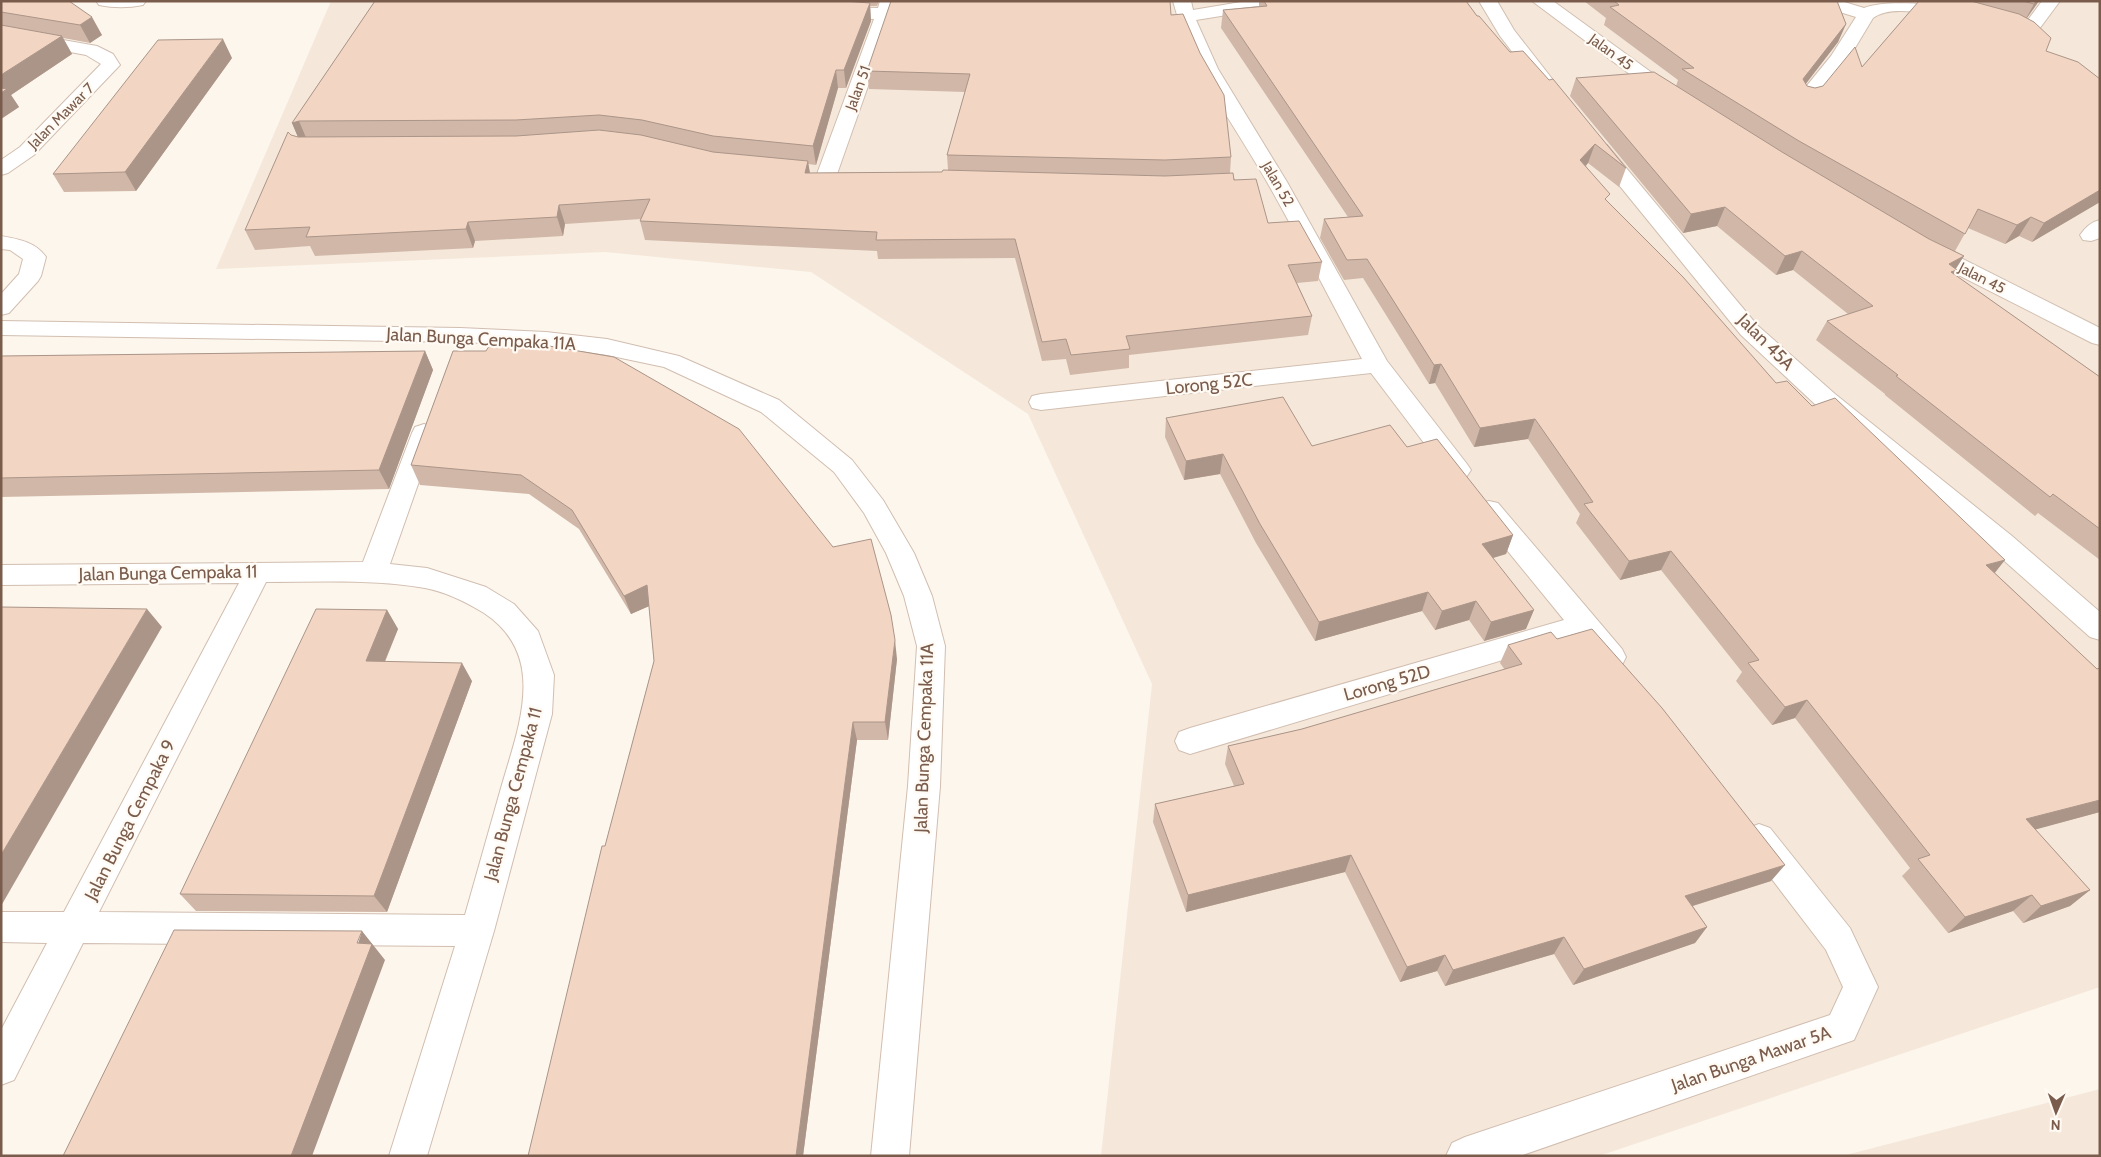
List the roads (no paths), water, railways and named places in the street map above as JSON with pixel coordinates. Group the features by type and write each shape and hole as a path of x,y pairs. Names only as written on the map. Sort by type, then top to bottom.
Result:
{"street":[{"path":"105,1 125,3 137,1"},
{"path":"1184,9 1282,1"},
{"path":"1488,1 1512,41 1555,94"},
{"path":"1823,1 1866,15"},
{"path":"2028,34 2051,1"},
{"name":"Jalan 45","path":"1553,5 1684,103"},
{"path":"1806,99 1839,59 1866,15 1874,9 1893,5 1930,8 1966,14"},
{"path":"817,11 887,8"},
{"name":"Jalan 51","path":"827,174 887,8"},
{"name":"Jalan 52","path":"1184,9 1209,69 1268,183 1377,365"},
{"name":"Jalan Mawar 7","path":"1,34 92,50 106,58 111,65 27,150 1,169"},
{"name":"Jalan 45A","path":"1585,131 1749,330 1826,400 2002,543 2100,629"},
{"name":"Jalan 45","path":"1910,241 2100,338"},
{"path":"1,242 17,245 35,257 30,276 1,308"},
{"name":"Jalan Bunga Cempaka 11A","path":"1,328 455,349 546,339 607,347 671,361 770,406 843,466 874,507 900,553 918,596 931,646 924,786 890,1156"},
{"path":"1377,365 1468,484 1633,682"},
{"name":"Lorong 52C","path":"1040,402 1377,365"},
{"path":"373,572 433,408"},
{"name":"Jalan Bunga Cempaka 9","path":"1,1067 75,928 258,572"},
{"name":"Jalan Bunga Cempaka 11","path":"1,575 373,572 427,578 476,594 504,612 528,639 539,674 537,714 476,931 408,1156"},
{"name":"Lorong 52D","path":"1190,741 1584,625"},
{"name":"Jalan Bunga Mawar 5A","path":"1465,1156 1842,1028 1861,987 1838,939 1742,816"},
{"path":"1,927 476,931"}]}
